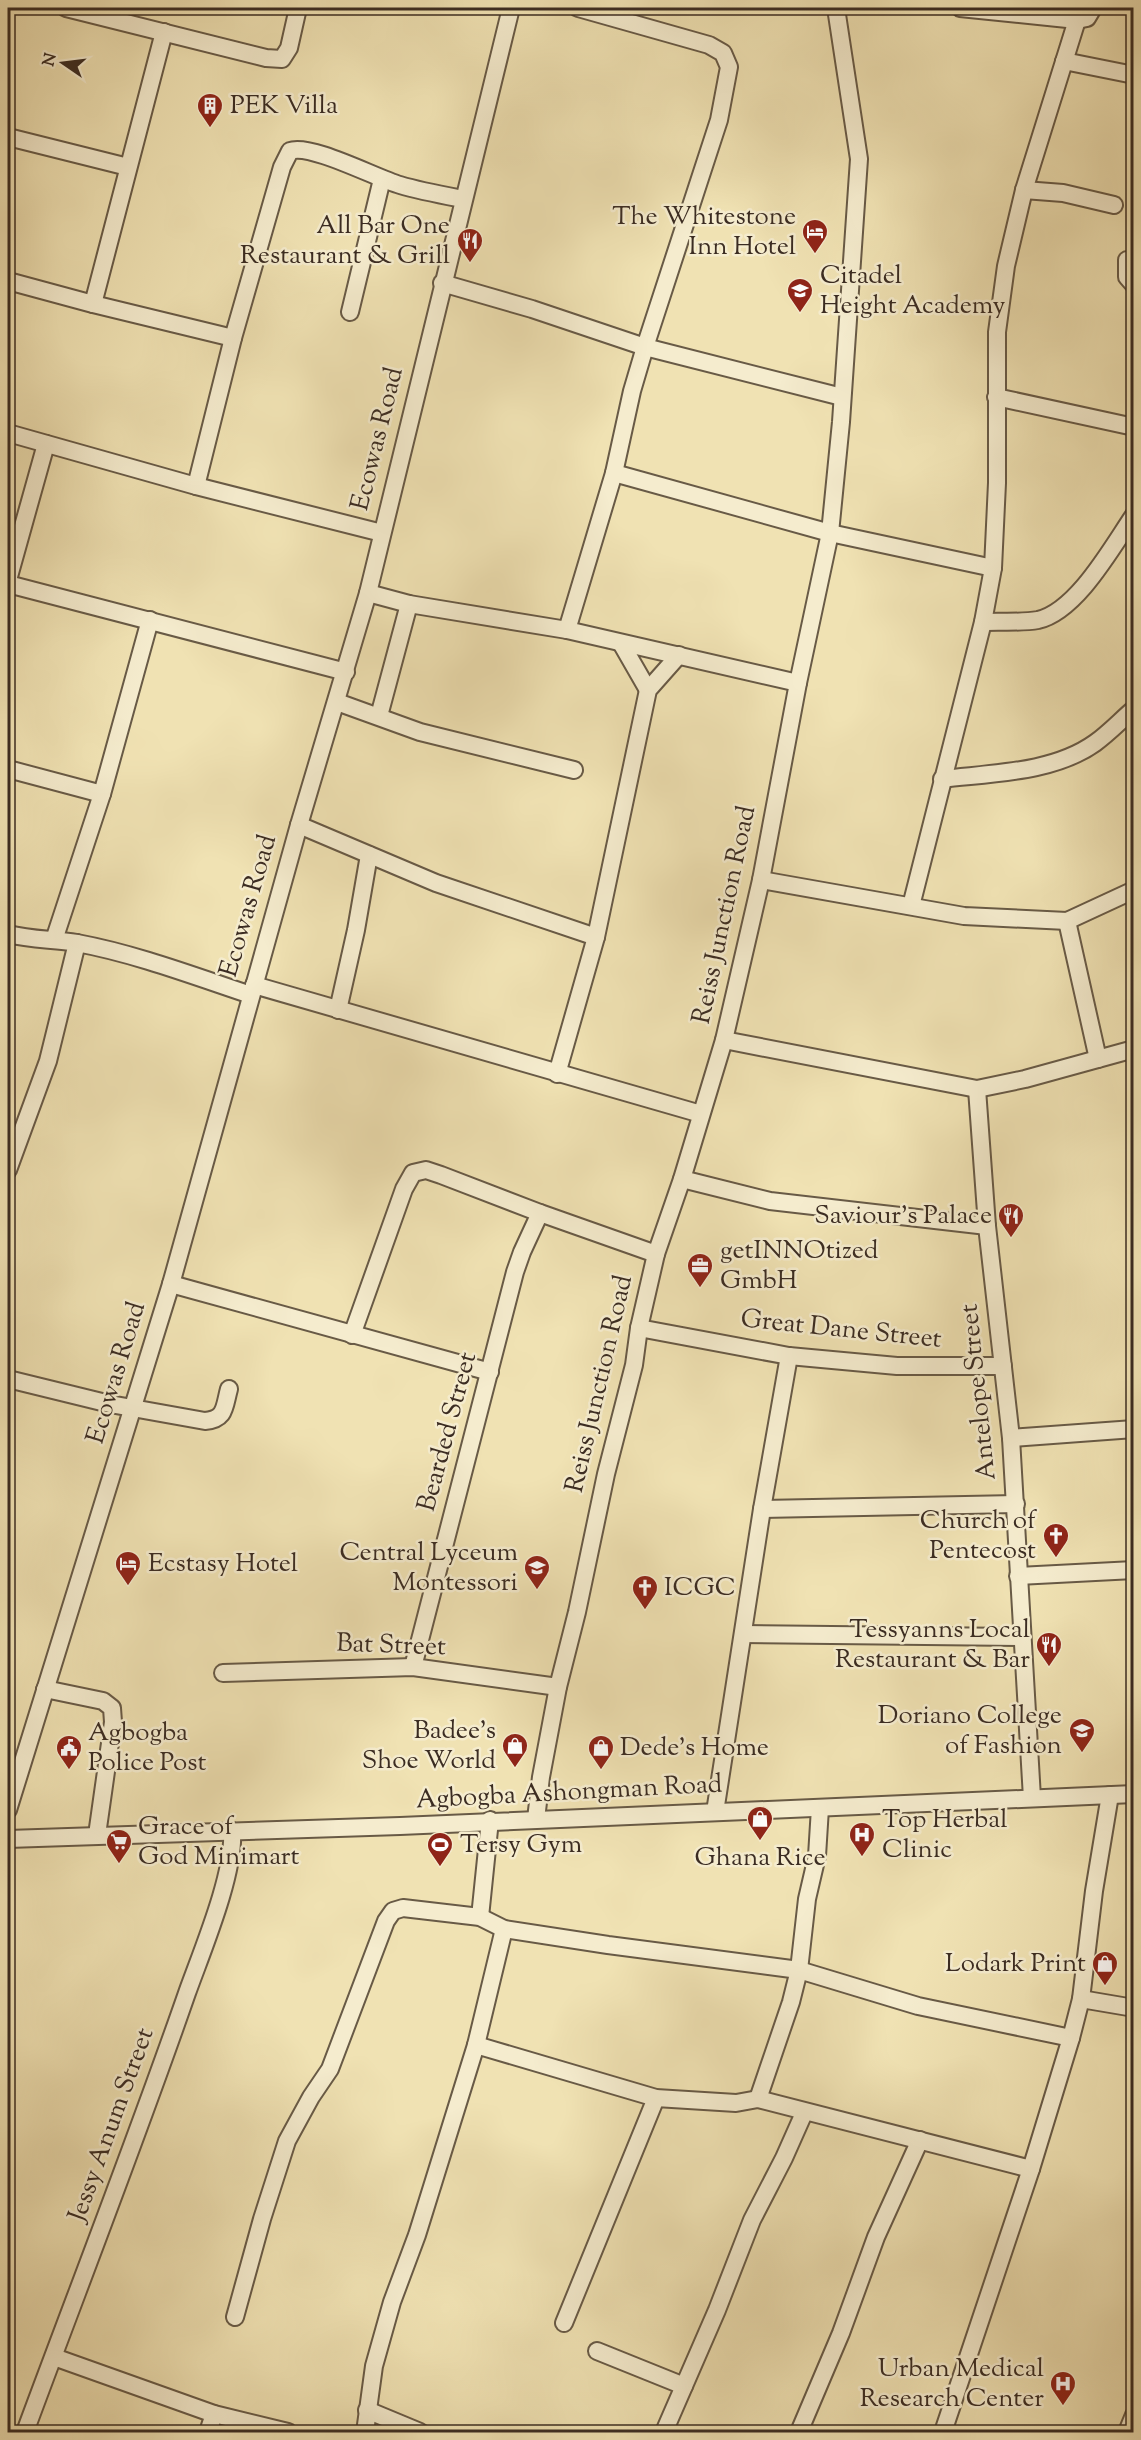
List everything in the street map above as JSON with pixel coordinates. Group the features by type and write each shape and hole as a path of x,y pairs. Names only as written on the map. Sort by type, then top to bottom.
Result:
{"street":[{"path":"66,8 266,58 282,59 289,48 298,8"},
{"name":"Ecowas Road","path":"8,1810 171,1284 299,825 346,672 368,593 511,8"},
{"path":"567,630 614,473 645,347 719,120 729,66 723,53 709,45 578,8"},
{"name":"Reiss Junction Road","path":"536,1819 541,1777 558,1687 577,1612 606,1474 634,1365 639,1328 656,1254 682,1179 700,1113 724,1040 761,880 798,683 830,533 859,159 836,8"},
{"path":"960,8 1077,20 1087,18 1093,8"},
{"path":"911,906 983,622 993,568 997,483 997,332 1006,266 1024,190 1077,20"},
{"path":"93,304 164,32"},
{"path":"1064,61 1134,75"},
{"path":"8,137 128,167"},
{"path":"196,486 233,338 282,167 290,150 320,154 382,179 463,199"},
{"path":"351,312 382,179"},
{"path":"1024,190 1062,193 1114,205"},
{"path":"1127,260 1127,278 1134,285"},
{"path":"8,281 233,338"},
{"path":"442,283 532,309 645,347 842,397"},
{"path":"996,397 1134,427"},
{"path":"8,433 196,486 381,533"},
{"path":"46,444 8,582 346,672"},
{"path":"614,473 830,533 993,568"},
{"path":"983,622 1040,620 1066,606 1085,587 1134,516"},
{"path":"368,593 409,604 567,630 798,683"},
{"path":"379,716 409,604"},
{"path":"54,940 102,794 150,620"},
{"path":"621,643 648,690"},
{"path":"557,1074 596,937 648,690 679,655"},
{"path":"337,702 420,732 574,770"},
{"path":"942,779 1062,760 1094,743 1134,709"},
{"path":"8,769 102,794"},
{"path":"299,825 436,883 596,937"},
{"path":"338,1010 356,930 369,855"},
{"path":"761,880 964,916 1067,921 1134,890"},
{"path":"1067,921 1098,1059"},
{"path":"8,934 31,940 77,943 252,990 338,1010 700,1113"},
{"path":"8,1170 15,1125 48,1060 77,943"},
{"path":"724,1040 977,1089 1025,1079 1133,1049 1134,1055"},
{"name":"Antelope Street","path":"977,1089 987,1226 1011,1438 1032,1798"},
{"path":"352,1335 404,1189 413,1173 426,1170 656,1254"},
{"path":"682,1179 770,1201 987,1226"},
{"name":"Bearded Street","path":"413,1667 519,1262 540,1213"},
{"path":"171,1284 490,1372"},
{"name":"Great Dane Street","path":"639,1328 789,1356 897,1366 1003,1366"},
{"path":"715,1812 762,1509 789,1356"},
{"path":"8,1379 133,1408 205,1421 216,1420 222,1416 229,1389"},
{"path":"1011,1438 1134,1429"},
{"path":"762,1509 1016,1504"},
{"path":"1018,1576 1134,1570"},
{"path":"743,1634 1022,1637"},
{"name":"Bat Street","path":"223,1672 413,1667 558,1687"},
{"path":"45,1689 103,1701 112,1708 113,1722 97,1835"},
{"name":"Agbogba Ashongman Road","path":"8,1839 400,1826 490,1820 1134,1794"},
{"path":"943,2433 1031,2169 1071,2038 1081,1999 1110,1795"},
{"path":"758,2099 791,2002 799,1970 807,1899 817,1856 820,1808"},
{"path":"480,1917 490,1820"},
{"name":"Jessy Anum Street","path":"25,2433 150,2099 205,1942 230,1857 232,1831"},
{"path":"235,2317 262,2219 287,2141 311,2097 330,2069 386,1921 393,1911 403,1908 480,1917 504,1929 608,1946 799,1970 918,2006 1071,2038"},
{"path":"365,2433 374,2366 392,2302 417,2235 476,2045 504,1929"},
{"path":"1081,1999 1134,2008"},
{"path":"476,2045 656,2098 736,2103 758,2099 804,2113 1031,2169"},
{"path":"564,2323 656,2098"},
{"path":"664,2433 717,2310 752,2220 804,2113"},
{"path":"799,2433 841,2333 876,2237 920,2140"},
{"path":"597,2351 684,2386"},
{"path":"54,2357 214,2414 288,2433"},
{"path":"367,2410 420,2433"},
{"path":"207,2433 214,2414"},
{"path":"1127,2433 1134,2415"}],"place":[{"name":"PEK Villa","path":"210,129"},
{"name":"The Whitestone Inn Hotel","path":"815,255"},
{"name":"All Bar One Restaurant & Grill","path":"470,264"},
{"name":"Citadel Height Academy","path":"800,314"},
{"name":"Saviour's Palace","path":"1011,1239"},
{"name":"getINNOtized GmbH","path":"700,1289"},
{"name":"Church of Pentecost","path":"1056,1559"},
{"name":"Ecstasy Hotel","path":"128,1587"},
{"name":"Central Lyceum Montessori","path":"537,1591"},
{"name":"ICGC","path":"645,1611"},
{"name":"Tessyanns Local Restaurant & Bar","path":"1049,1668"},
{"name":"Doriano College of Fashion","path":"1082,1754"},
{"name":"Badee's Shoe World","path":"515,1769"},
{"name":"Agbogba Police Post","path":"69,1771"},
{"name":"Dede's Home","path":"601,1771"},
{"name":"Ghana Rice","path":"760,1842"},
{"name":"Top Herbal Clinic","path":"862,1858"},
{"name":"Grace of God Minimart","path":"119,1865"},
{"name":"Tersy Gym","path":"440,1868"},
{"name":"Lodark Print","path":"1105,1987"},
{"name":"Urban Medical Research Center","path":"1063,2407"}]}
